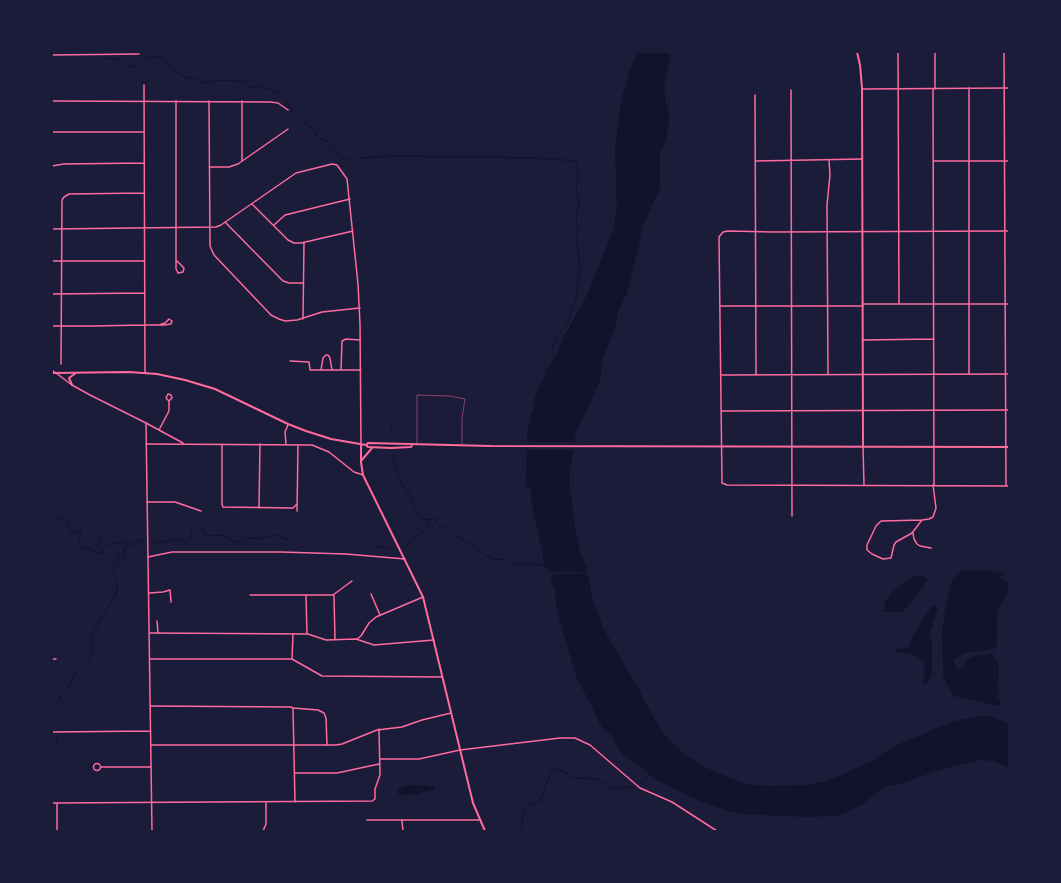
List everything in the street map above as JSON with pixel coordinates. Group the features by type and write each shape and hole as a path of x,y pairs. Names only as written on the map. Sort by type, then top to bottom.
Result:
{"main road":[{"path":"857,52 860,65 862,89 864,447"},
{"path":"53,372 145,373 171,377 211,387 288,424 331,439 366,445 368,447 411,447 412,445"},
{"path":"72,385 69,378 78,372"},
{"path":"366,445 368,443 462,446 1007,447"},
{"path":"361,444 363,475 423,597 473,803 485,831"},
{"path":"361,462 373,447"}],"street":[{"path":"898,52 899,304"},
{"path":"922,520 913,532 896,542 891,558 883,559 872,554 866,549 879,522 886,520 922,520 931,518 935,511 933,161 935,52"},
{"path":"1004,52 1006,486"},
{"path":"52,55 139,54"},
{"path":"144,85 145,373"},
{"path":"969,88 969,374"},
{"path":"862,89 898,90 1009,88"},
{"path":"791,90 792,516"},
{"path":"755,95 756,375"},
{"path":"52,101 274,102 288,110"},
{"path":"176,101 177,271 180,273 183,272 184,268 177,261"},
{"path":"209,101 210,246 214,255 276,318 285,321 304,319 322,312 360,308"},
{"path":"242,101 242,161"},
{"path":"209,167 229,167 238,164 288,129"},
{"path":"52,132 144,132"},
{"path":"755,161 862,159"},
{"path":"828,375 827,195 829,160"},
{"path":"933,161 1009,160"},
{"path":"52,166 64,164 144,162"},
{"path":"52,229 216,227 296,173 332,164 337,165 347,179 360,308 361,444"},
{"path":"61,364 62,200 67,195 72,194 144,193"},
{"path":"274,225 285,215 350,200"},
{"path":"252,204 290,242 297,244 353,231"},
{"path":"225,222 283,281 289,283 304,283"},
{"path":"1009,231 725,231 719,237 722,483 727,485 792,484 1009,486"},
{"path":"304,243 304,319"},
{"path":"52,261 144,261"},
{"path":"52,294 144,293"},
{"path":"720,306 1009,304"},
{"path":"52,326 160,325 170,324 172,321 169,319 160,325"},
{"path":"341,370 342,341 346,339 360,340"},
{"path":"863,340 934,339"},
{"path":"321,370 323,358 328,355 332,370"},
{"path":"290,361 309,362 310,370 361,370"},
{"path":"53,372 72,385 185,444"},
{"path":"721,376 1009,374"},
{"path":"159,430 168,411 169,401"},
{"path":"721,411 1009,410"},
{"path":"146,423 152,831"},
{"path":"286,444 285,432 288,424"},
{"path":"146,444 312,445 325,450 354,472 363,475"},
{"path":"222,444 222,504 225,508 294,508 297,504"},
{"path":"259,508 260,444"},
{"path":"297,511 298,444"},
{"path":"864,447 864,485"},
{"path":"147,502 175,502 202,511"},
{"path":"913,532 914,539 917,544 931,548"},
{"path":"148,557 179,552 292,552 346,554 404,559"},
{"path":"250,595 334,595 352,581"},
{"path":"149,593 170,590 171,602"},
{"path":"371,594 380,615"},
{"path":"306,595 307,634"},
{"path":"334,595 335,640"},
{"path":"356,639 361,636 372,620 380,615 423,597"},
{"path":"157,621 158,634"},
{"path":"150,634 307,634 326,640 356,639 374,645 434,640"},
{"path":"292,659 293,634"},
{"path":"150,659 292,659 322,676 442,676"},
{"path":"150,706 291,707 318,710 324,713 326,718 327,745"},
{"path":"293,708 295,802"},
{"path":"151,746 342,744 379,729 402,727 422,720 451,713"},
{"path":"52,803 372,802 376,798 375,789 380,775 379,729"},
{"path":"52,732 151,731"},
{"path":"379,759 419,759 460,750 568,737 578,739 590,745 640,788 672,802 717,831"},
{"path":"295,774 337,773 380,764"},
{"path":"101,767 151,767"},
{"path":"263,831 266,824 266,802"},
{"path":"57,803 57,831"},
{"path":"367,820 480,820"},
{"path":"402,820 402,831"}],"lane":[{"path":"417,445 417,395 450,396 465,399 462,418 462,446"}],"shaded area":[{"path":"637,52 671,52 664,85 669,123 666,139 660,154 660,188 644,223 627,293 618,312 614,331 603,358 600,380 576,432 569,479 575,528 581,555 586,566 592,596 603,628 663,733 686,755 707,768 735,780 751,785 775,786 805,785 828,781 876,759 901,743 933,729 955,721 980,716 990,716 1009,724 1009,768 995,761 980,760 946,768 904,783 883,787 862,805 840,815 807,817 743,814 728,811 700,801 659,781 622,754 614,742 612,735 603,729 596,717 591,704 576,676 557,611 555,590 551,582 552,573 543,564 544,561 531,500 531,488 526,486 527,436 535,396 546,372 545,369 549,368 557,354 565,334 588,293 613,231 617,208 615,149 621,101 629,72"},
{"path":"990,570 1004,574 997,578 1009,582 1009,589 997,611 997,645 988,650 964,653 954,659 954,662 959,670 965,664 967,659 992,653 998,663 999,671 997,682 999,693 996,697 1000,700 1000,703 997,706 954,696 943,677 942,631 952,580 963,571"},
{"path":"923,575 928,580 903,612 883,612 886,600 894,590 910,578"},
{"path":"932,606 936,606 938,609 930,632 932,642 932,673 928,684 922,683 925,673 924,661 910,653 897,652 896,649 908,648 912,637"},
{"path":"411,785 435,786 435,789 414,795 399,795 398,789"}],"pier":[{"path":"525,442 577,442 576,450 525,450"},
{"path":"549,572 590,572 590,573 550,574"}],"waterway":[{"path":"106,58 119,59 127,66 134,67 145,58 153,56 168,63 174,72 178,72 188,78 194,78 200,83 224,80 245,82 250,88 259,86 279,92 298,117 316,132 316,136 319,139 323,139 330,144 342,158 349,158"},
{"path":"358,158 397,156 496,157 554,159 574,161 577,163 578,180 576,186 579,202 576,221 578,229 576,238 581,271 578,278 577,295 567,325 557,335 553,345 552,350 554,358"},
{"path":"391,422 391,429"},
{"path":"393,454 398,474 402,484 411,496 412,504 423,520 430,519"},
{"path":"52,522 61,518 67,520 72,532 81,532 79,543 80,546 102,554 103,550 98,546 100,540 103,540 106,545 109,546 114,543 125,542 130,545 142,539 142,544 144,544"},
{"path":"414,538 422,533 430,519 435,519 438,525 444,527 453,536 460,538 476,547 486,556 494,559 506,560"},
{"path":"153,542 175,540 188,541 191,532 198,527 202,528 207,536 222,535 235,542 244,542 249,538 259,539 274,535 291,541"},
{"path":"405,546 410,543 411,540"},
{"path":"114,572 114,567 119,563 116,557 119,555 121,559 125,559 124,551 127,544"},
{"path":"374,546 389,548"},
{"path":"513,562 518,564 530,563 546,566"},
{"path":"57,704 61,696 68,688 73,677 89,660 93,651 91,640 95,630 115,596 117,588 116,581"},
{"path":"52,750 57,746 58,736"},
{"path":"521,831 524,808 527,805 539,802 551,772 558,769 575,778 597,779 618,789 634,787"},
{"path":"640,783 650,774"},
{"path":"495,831 503,831"}]}
